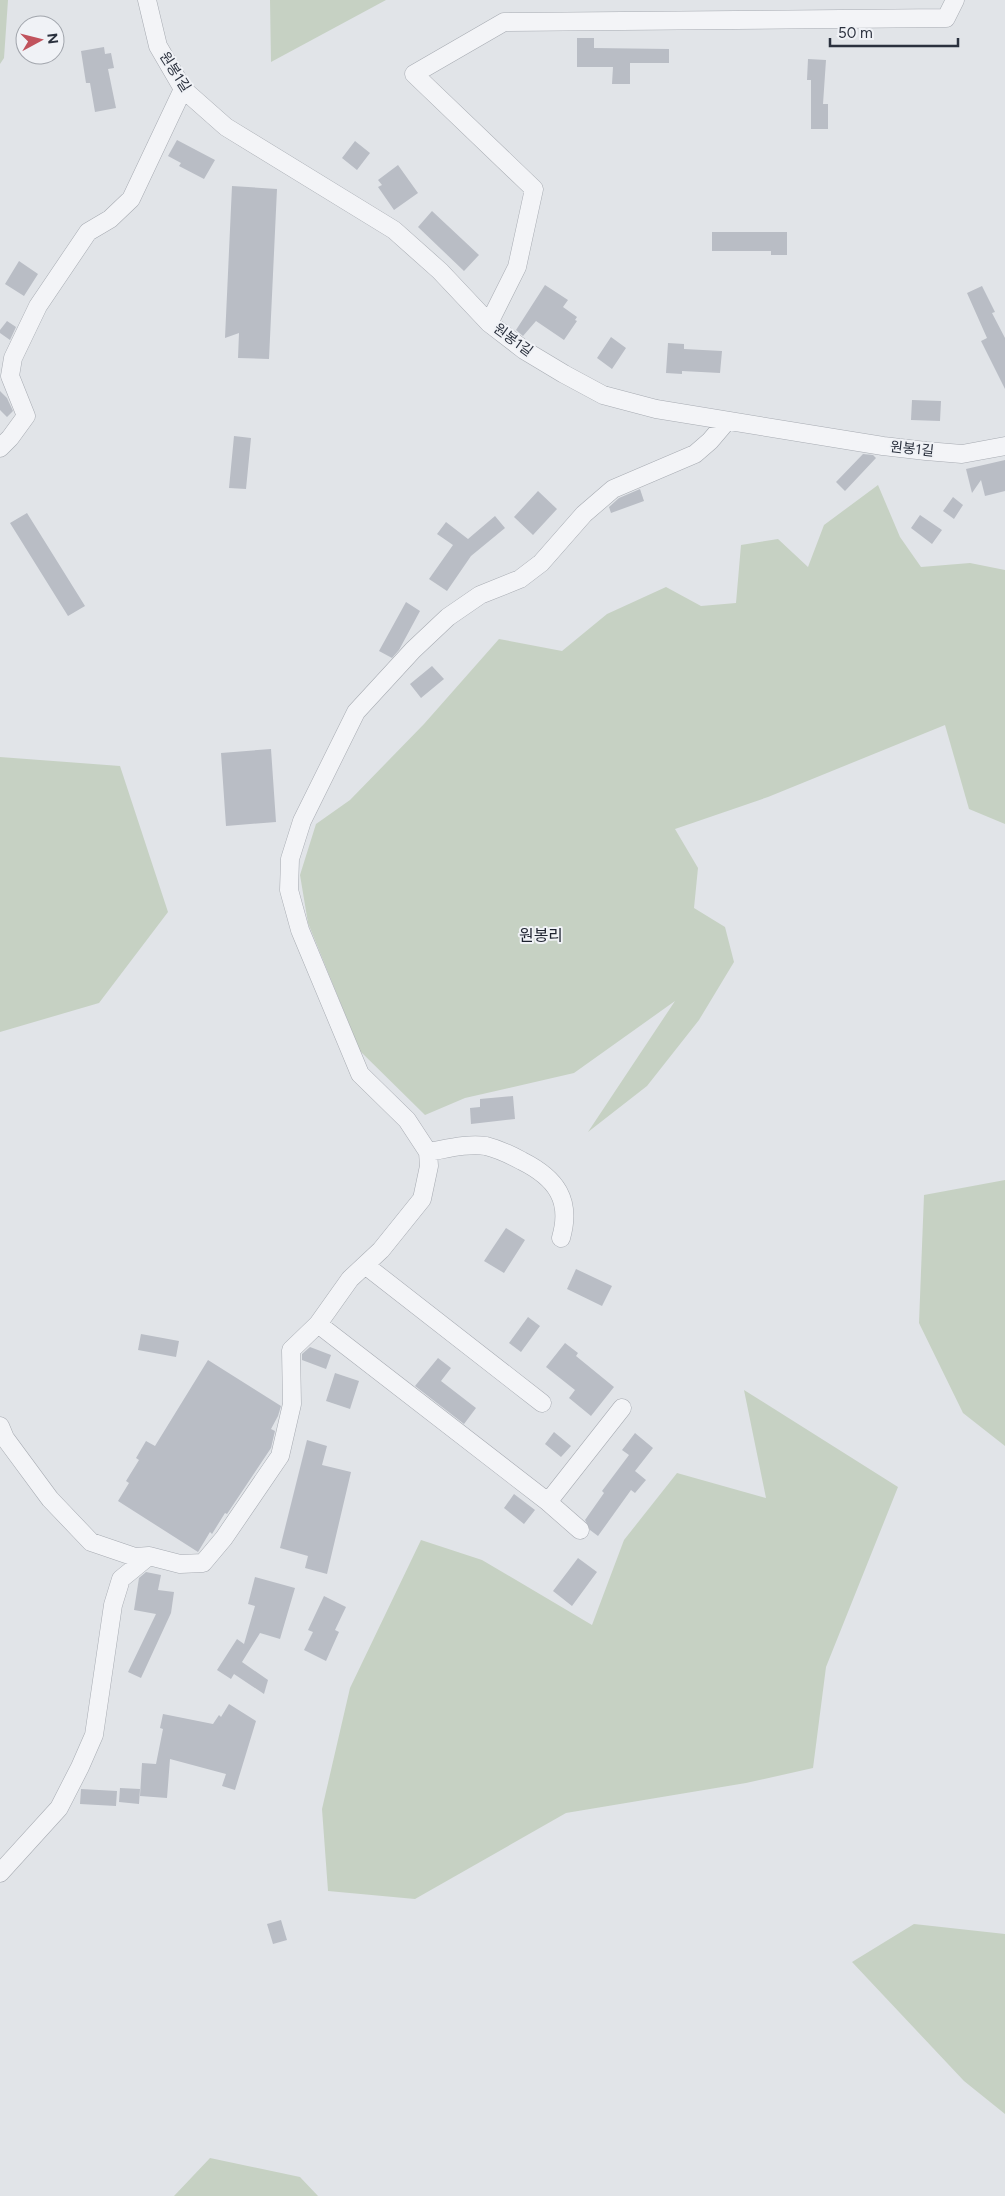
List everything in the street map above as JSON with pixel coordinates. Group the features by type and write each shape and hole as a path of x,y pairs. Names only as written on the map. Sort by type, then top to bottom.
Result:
{"street":[{"name":"원봉1길","path":"147,0 158,46 183,89 226,127 394,230 440,271 489,323 524,350 603,395 656,409 883,446 962,454 1005,446"},
{"path":"489,323 517,268 534,189 414,74 504,22 946,18 955,0"},
{"path":"0,448 26,416 10,376 13,358 38,306 88,232 110,219 131,199 183,89"},
{"path":"0,1426 5,1438 50,1499 92,1542 135,1557 148,1556 180,1564 203,1563 224,1538 280,1456 292,1404 291,1350 318,1324 350,1279 381,1250 422,1199 429,1166 428,1152 407,1120 360,1074 300,930 289,890 290,859 302,821 356,712 413,650 448,617 480,595 520,579 541,563 584,514 613,489 695,454 710,441 727,421"},
{"path":"428,1152 485,1146 510,1155 540,1170 555,1184 564,1204 565,1224 561,1238"},
{"path":"365,1265 542,1403"},
{"path":"318,1324 548,1502 580,1530"},
{"path":"548,1502 622,1408"},
{"path":"0,1873 59,1808 80,1767 94,1735 113,1605 120,1579 148,1556"}],"green space":[{"path":"0,0 8,0 4,58 0,64"},
{"path":"270,0 386,0 271,62"},
{"path":"878,485 900,537 921,567 970,563 1005,570 1005,824 969,809 945,725 768,797 675,829 698,868 694,908 725,927 734,962 699,1020 647,1086 588,1132 675,1001 574,1073 465,1098 425,1115 360,1051 308,923 300,875 316,824 350,800 424,724 499,639 562,651 607,614 666,587 701,606 736,603 741,545 778,539 808,567 824,525"},
{"path":"0,757 120,766 168,912 99,1003 0,1032"},
{"path":"1005,1180 1005,1446 963,1413 919,1323 924,1195"},
{"path":"744,1390 898,1487 826,1667 813,1768 746,1783 566,1813 415,1899 328,1891 322,1809 350,1688 421,1540 482,1560 592,1625 624,1540 677,1473 766,1498"},
{"path":"914,1924 1005,1934 1005,2114 964,2081 852,1962"},
{"path":"210,2158 300,2177 318,2196 174,2196"}],"building":[{"path":"577,38 594,38 594,48 669,49 669,63 630,63 630,84 612,84 613,67 577,67"},
{"path":"104,47 105,54 111,53 114,68 108,69 116,108 95,112 90,83 86,83 81,51"},
{"path":"808,59 826,60 823,104 828,104 828,129 811,129 811,80 807,80"},
{"path":"177,140 215,160 204,179 179,166 181,163 168,156"},
{"path":"355,141 370,153 357,170 342,158"},
{"path":"398,165 418,193 394,210 378,187 382,185 378,180"},
{"path":"232,186 277,189 269,359 238,358 239,333 225,338"},
{"path":"432,211 479,255 464,271 418,227"},
{"path":"712,232 787,232 787,255 771,255 771,251 712,251"},
{"path":"19,261 38,274 24,296 5,284"},
{"path":"545,285 568,300 563,307 577,317 575,320 577,321 564,340 536,321 523,336 516,330"},
{"path":"982,286 995,312 992,313 1005,338 1005,389 981,341 987,338 967,293"},
{"path":"7,321 16,327 10,340 0,333 0,330"},
{"path":"611,337 626,348 612,369 597,358"},
{"path":"668,343 684,344 684,349 722,351 720,373 682,371 682,374 666,373"},
{"path":"0,391 7,398 13,411 7,417 0,410"},
{"path":"912,400 941,401 940,421 911,420"},
{"path":"234,436 251,438 246,489 229,488"},
{"path":"863,454 873,455 876,458 845,491 836,482"},
{"path":"1005,460 1005,491 985,496 981,480 972,493 966,469"},
{"path":"640,489 644,501 611,513 609,507 619,498"},
{"path":"538,491 557,509 533,535 514,517"},
{"path":"953,497 963,505 954,519 943,511"},
{"path":"27,513 85,606 68,616 10,523"},
{"path":"920,515 942,530 932,544 911,528"},
{"path":"495,516 505,528 471,556 447,591 429,579 453,545 437,534 446,522 468,539"},
{"path":"406,602 420,611 399,650 392,658 379,651"},
{"path":"432,666 444,679 421,698 410,684"},
{"path":"271,749 276,822 226,826 221,753"},
{"path":"513,1096 515,1119 471,1124 470,1108 480,1107 480,1099"},
{"path":"506,1228 525,1240 504,1273 484,1261"},
{"path":"576,1269 612,1286 602,1306 567,1289"},
{"path":"528,1317 540,1326 521,1352 509,1343"},
{"path":"141,1334 179,1341 176,1357 138,1350"},
{"path":"565,1343 578,1353 576,1356 614,1387 591,1416 569,1398 575,1390 546,1367"},
{"path":"310,1347 331,1355 326,1369 302,1360 302,1354"},
{"path":"438,1358 451,1368 441,1381 476,1408 464,1424 415,1386"},
{"path":"208,1360 281,1406 271,1429 275,1431 271,1448 227,1514 225,1513 212,1534 210,1532 198,1552 118,1501 129,1483 126,1481 139,1460 136,1458 146,1441 155,1446"},
{"path":"335,1373 359,1381 350,1409 326,1401"},
{"path":"554,1432 571,1446 561,1457 545,1444"},
{"path":"635,1433 653,1448 635,1471 646,1480 635,1493 631,1490 598,1536 590,1530 585,1520 604,1493 602,1491 629,1455 622,1450"},
{"path":"307,1440 327,1446 322,1465 351,1472 327,1574 305,1568 308,1556 280,1548"},
{"path":"514,1494 535,1510 524,1524 504,1508"},
{"path":"578,1558 597,1572 572,1606 553,1591"},
{"path":"146,1572 161,1575 158,1590 174,1592 171,1613 141,1678 128,1672 156,1614 134,1610 139,1578"},
{"path":"255,1577 295,1588 280,1639 260,1633 242,1662 268,1680 264,1694 234,1674 231,1679 217,1670 237,1639 244,1644 255,1606 248,1604"},
{"path":"324,1596 346,1607 335,1630 339,1632 326,1661 304,1650 313,1632 308,1630"},
{"path":"229,1704 256,1721 235,1790 222,1786 226,1774 170,1759 167,1798 140,1796 142,1763 156,1764 163,1729 160,1728 163,1714 213,1724 219,1715 221,1717"},
{"path":"120,1788 140,1789 139,1804 119,1802"},
{"path":"81,1789 117,1791 116,1806 80,1804"},
{"path":"281,1920 287,1940 273,1944 267,1924"}],"district":[{"name":"원봉리","path":"541,935"}]}
